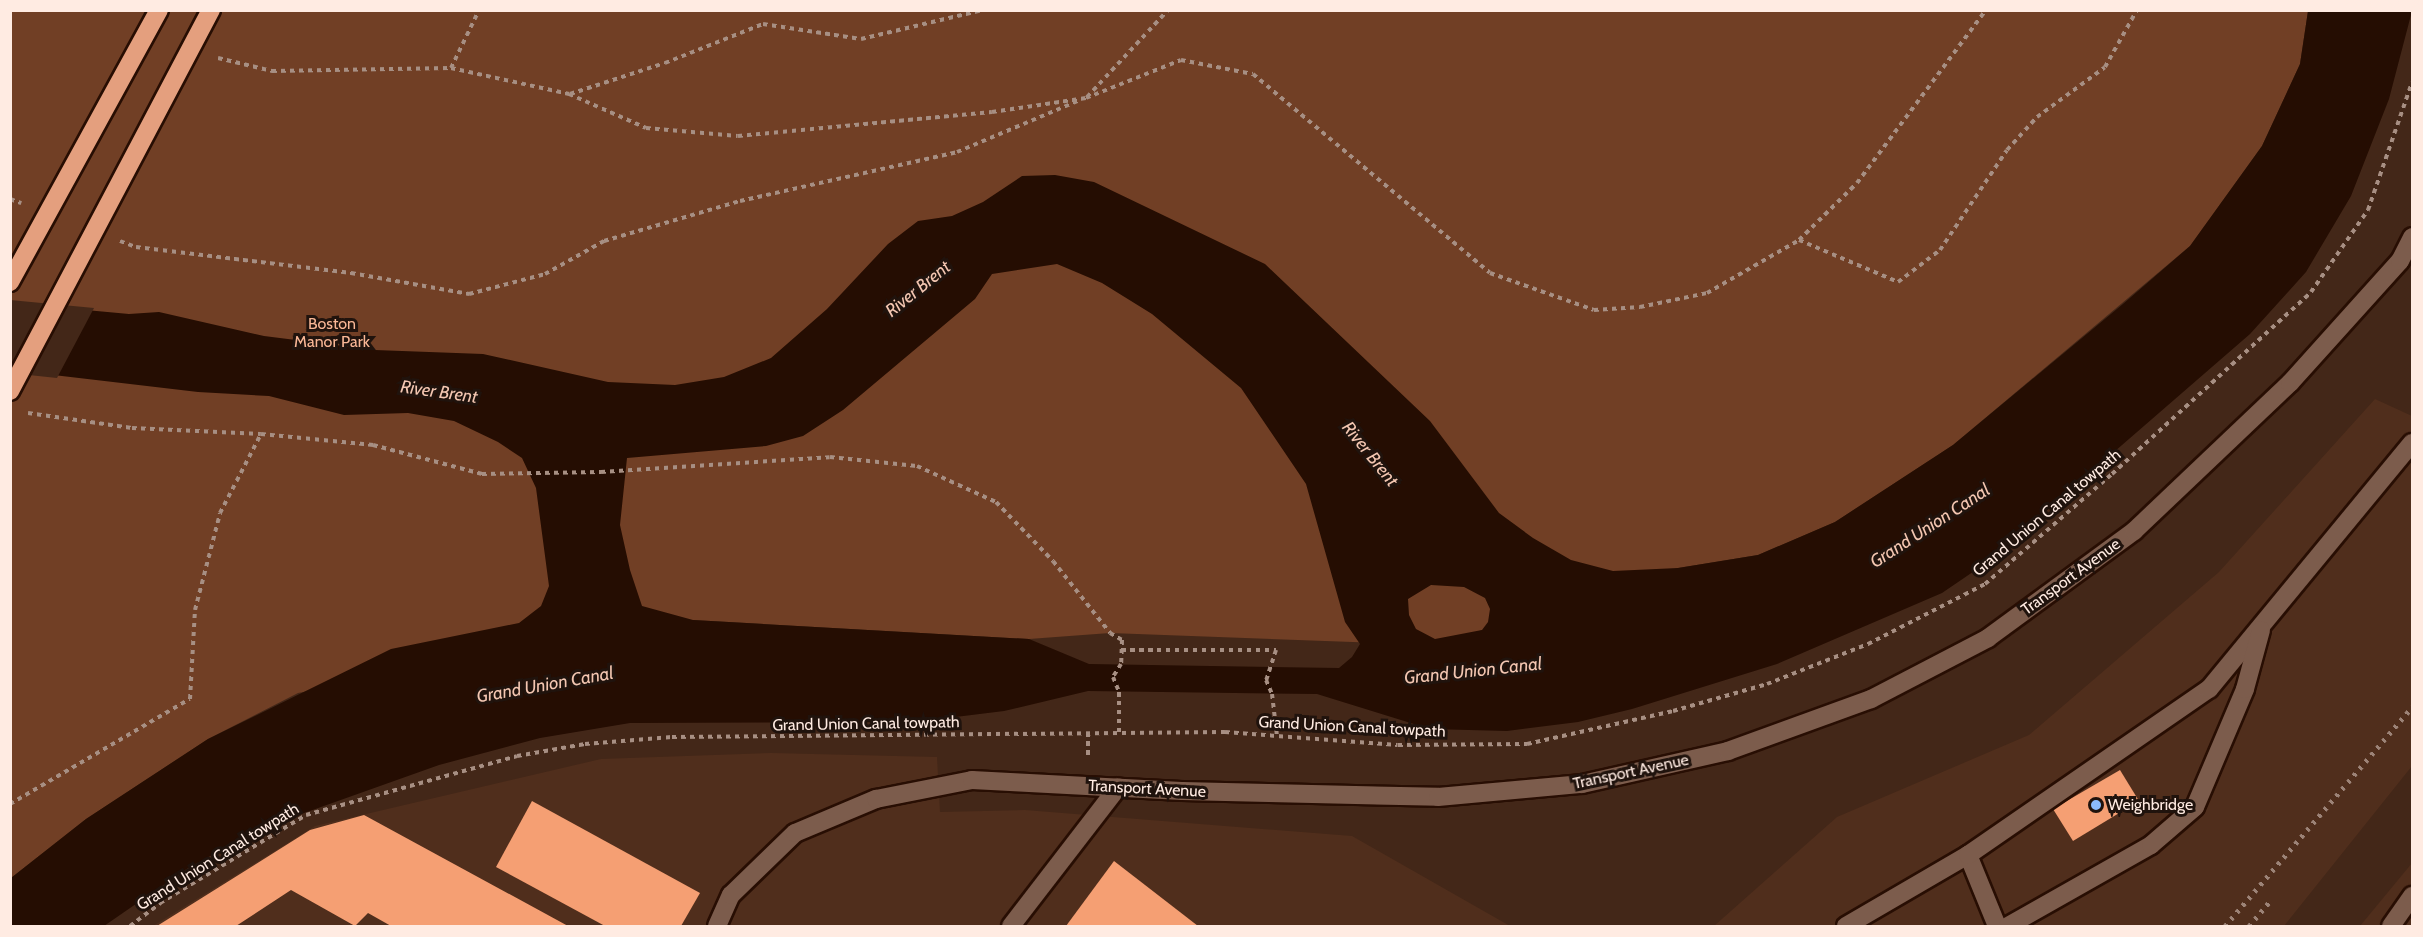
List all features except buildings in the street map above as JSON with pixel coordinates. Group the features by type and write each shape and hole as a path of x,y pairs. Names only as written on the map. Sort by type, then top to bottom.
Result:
{"highway":[{"path":"10,282 159,10"},
{"path":"10,390 211,10"}],"lane":[{"name":"Transport Avenue","path":"717,927 731,896 795,833 876,799 972,780 1438,797 1582,784 1728,751 1870,699 1988,638 2134,531 2290,384 2400,261 2412,237"},
{"path":"1846,927 1968,855 2209,689 2412,443"},
{"path":"2008,927 2151,844 2195,807 2245,689 2262,624"},
{"path":"1011,927 1118,787"},
{"path":"1968,855 1997,927"},
{"path":"2391,927 2412,896"}],"path":[{"path":"452,68 479,10"},
{"path":"569,94 665,63 763,24 861,39 983,10"},
{"path":"206,55 272,71 452,68 569,94 646,128 738,136 992,112 1086,98 1168,10"},
{"path":"115,239 136,248 351,273 469,294 545,274 604,241 740,201 957,152 1181,60 1253,74 1490,273 1594,310 1640,306 1707,293 1799,240 1857,183 1986,10"},
{"path":"1799,240 1898,282 1940,250 2007,150 2037,117 2105,67 2137,10"},
{"name":"Grand Union Canal towpath","path":"130,927 160,903 306,815 517,756 585,744 672,737 1119,732 1277,736 1398,745 1527,744 1673,711 1767,684 1868,644 1985,584 2112,474 2311,292 2368,210 2412,82"},
{"path":"10,199 31,207"},
{"path":"21,412 132,428 261,434 373,445 482,474 601,472 830,457 917,466 996,502 1053,561 1110,633 1122,640 1121,664 1113,677 1119,692 1119,732"},
{"path":"10,804 190,699 195,610 220,513 261,434"},
{"path":"1121,650 1276,650 1266,680 1272,694 1277,736"}],"shaded area":[{"path":"2375,399 2412,416 2412,766 2284,926 1714,926 1837,817 2029,735 2219,572"},
{"path":"771,753 937,757 940,812 1025,810 1352,836 1510,926 153,926 315,826 601,759"},
{"path":"2412,863 2412,926 2360,926"}],"green space":[{"name":"Boston Manor Park","path":"10,11 2308,11 2300,64 2262,146 2190,246 1953,445 1835,522 1758,555 1678,568 1435,645 1110,633 1029,639 693,620 298,693 208,739 86,819 11,878"}],"water":[{"path":"2308,11 2412,11 2389,99 2351,196 2306,272 2250,334 1986,563 1942,593 1777,664 1632,709 1578,722 1507,731 1430,729 1317,694 1088,691 1004,711 915,722 630,723 540,738 439,765 262,828 188,868 104,926 11,926 11,878 86,819 208,739 391,649 519,623 541,606 549,586 536,488 522,458 498,442 454,421 408,413 344,415 269,396 198,392 11,370 10,303 129,314 159,312 264,336 375,350 483,354 608,382 675,385 724,377 771,358 827,309 888,244 918,221 952,216 983,202 1022,176 1055,175 1094,182 1265,264 1430,421 1499,513 1533,538 1571,560 1613,571 1678,568 1758,555 1835,522 1953,445 2190,246 2262,146 2300,64","holes":["1057,264 1102,283 1152,314 1241,388 1306,484 1345,622 1360,644 1352,657 1339,668 1089,664 1029,639 693,620 642,606 630,570 620,525 627,458 766,446 803,436 843,410 975,299 992,274","1431,585 1464,587 1485,598 1490,609 1488,622 1482,630 1435,639 1416,629 1409,615 1408,599"]}],"pier":[{"path":"10,300 94,308 57,378 10,373"}],"railway":[{"path":"2225,926 2412,707"},
{"path":"2249,926 2272,899"}],"place":[{"name":"Weighbridge","path":"2096,805"}],"water label":[{"name":"River Brent","path":"918,289"},
{"name":"River Brent","path":"439,392"},
{"name":"River Brent","path":"1370,454"},
{"name":"Grand Union Canal","path":"1930,526"},
{"name":"Grand Union Canal","path":"1473,671"},
{"name":"Grand Union Canal","path":"545,685"}]}
